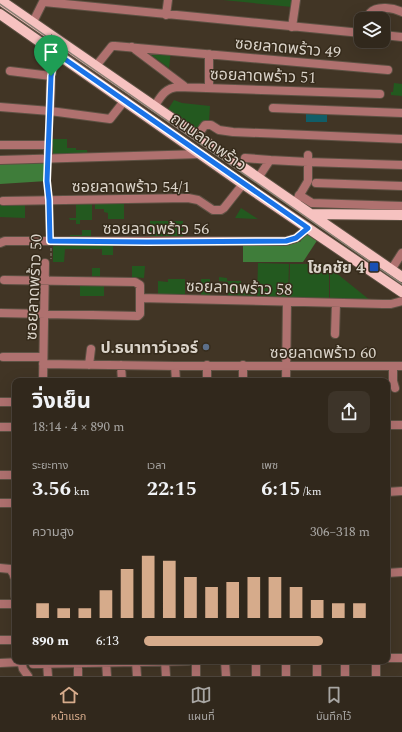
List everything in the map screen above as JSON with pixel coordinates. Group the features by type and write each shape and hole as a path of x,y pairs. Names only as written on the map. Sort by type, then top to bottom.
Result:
{"main road":[{"name":"ถนนลาดพร้าว","path":"0,0 258,178 297,199 310,214 402,277"},
{"name":"ถนนลาดพร้าว","path":"0,14 243,184 402,292"},
{"path":"310,214 381,210 402,214"}],"street":[{"path":"166,15 168,0"},
{"path":"292,27 296,0"},
{"path":"33,22 44,1 166,15 354,32"},
{"path":"372,12 376,9 390,9 402,12"},
{"path":"390,36 402,37"},
{"name":"ซอยลาดพร้าว 49","path":"96,66 112,46 388,70"},
{"path":"132,47 184,86"},
{"path":"50,111 51,76 56,53"},
{"path":"209,54 209,87"},
{"path":"10,71 51,76"},
{"name":"ซอยลาดพร้าว 51","path":"154,107 163,92 167,89 184,86 380,94"},
{"path":"0,107 50,111 110,119 125,100"},
{"path":"273,108 402,113"},
{"path":"197,136 205,125 212,125 219,130 232,132 402,139"},
{"path":"0,145 48,145 48,158"},
{"path":"0,160 202,154"},
{"path":"245,158 270,160 308,159 402,165"},
{"path":"308,159 308,181 297,199 312,203 381,210 402,206"},
{"path":"258,178 270,160"},
{"path":"316,183 402,186"},
{"name":"ซอยลาดพร้าว 54/1","path":"3,201 195,199 217,211 224,208 243,184"},
{"name":"ซอยลาดพร้าว 56","path":"0,243 5,241 286,241 296,238 308,228"},
{"path":"391,270 402,253"},
{"name":"ซอยลาดพร้าว 50","path":"43,378 45,263"},
{"path":"0,313 138,316 140,314 140,285 135,282 4,280"},
{"name":"ซอยลาดพร้าว 58","path":"140,298 336,304 391,304 402,301"},
{"path":"286,378 287,302"},
{"path":"335,334 336,304"},
{"path":"90,365 91,349"},
{"name":"ซอยลาดพร้าว 60","path":"3,357 90,365 398,366"},
{"path":"121,365 122,378"},
{"path":"207,365 207,378"},
{"path":"175,366 176,378"},
{"path":"243,366 243,378"},
{"path":"395,388 393,381 398,366"},
{"path":"0,402 12,402"},
{"path":"390,425 402,424"},
{"path":"0,427 12,427"},
{"path":"0,475 12,475"},
{"path":"390,492 402,491"},
{"path":"0,503 12,503"},
{"path":"0,568 10,569 12,572"},
{"path":"390,573 402,572"},
{"path":"0,604 12,604"},
{"path":"0,640 12,640"},
{"path":"390,658 402,658"},
{"path":"0,662 12,662"},
{"path":"22,664 28,676"},
{"path":"47,664 48,676"},
{"path":"78,664 78,676"},
{"path":"106,664 107,676"},
{"path":"128,664 137,669 149,664"},
{"path":"165,664 166,676"},
{"path":"256,664 256,676"},
{"path":"317,664 318,676"},
{"path":"345,664 345,676"},
{"path":"376,664 376,676"}],"path":[{"path":"41,48 52,34"},
{"path":"48,145 50,111"},
{"name":"ซอยลาดพร้าว 50","path":"45,263 51,263 47,181 48,158"}],"green space":[{"path":"223,0 293,0 292,7"},
{"path":"143,49 171,51 169,68"},
{"path":"394,83 402,84 402,96 391,95 391,92 393,92"},
{"path":"174,100 182,103 210,106 209,121 201,124 194,134 165,114"},
{"path":"50,139 67,139 67,148 87,150 88,156 50,156"},
{"path":"48,158 47,181 0,184 0,160"},
{"path":"95,202 124,202 124,219 108,219 108,213 104,212 104,209 95,209"},
{"path":"76,203 92,203 92,220 80,220 80,224 76,224 76,220 70,220 69,218 76,218"},
{"path":"0,204 25,204 25,218 0,217"},
{"path":"241,208 258,219 235,218"},
{"path":"150,221 183,221 183,236 150,237"},
{"path":"82,230 91,230 91,237 70,237 70,235 82,235"},
{"path":"307,232 318,239 303,262 243,262 243,243 300,242"},
{"path":"53,244 113,244 113,255 102,255 102,249 65,249 64,262 53,262"},
{"path":"258,263 289,264 288,297 257,297"},
{"path":"290,264 329,264 329,299 289,298"},
{"path":"132,266 145,266 144,278 132,277"},
{"path":"92,268 100,268 100,276 92,276"},
{"path":"330,268 371,301 330,299"},
{"path":"219,277 227,278 227,281 241,281 241,285 254,285 254,296 228,295 228,282 219,281"},
{"path":"168,279 185,279 185,295 158,294 158,281 168,282"},
{"path":"201,279 210,279 210,295 201,295"},
{"path":"80,283 104,283 104,296 80,296"}],"water":[{"path":"306,114 327,115 327,122 306,122"}],"railway":[{"path":"0,4 402,284"}],"place":[{"name":"โชคชัย 4","path":"374,267"},
{"name":"ป.ธนาทาว์เวอร์","path":"206,347"}],"route":[{"path":"56,53 308,228 300,236 286,241 50,241 47,181 51,76 56,53"}]}
